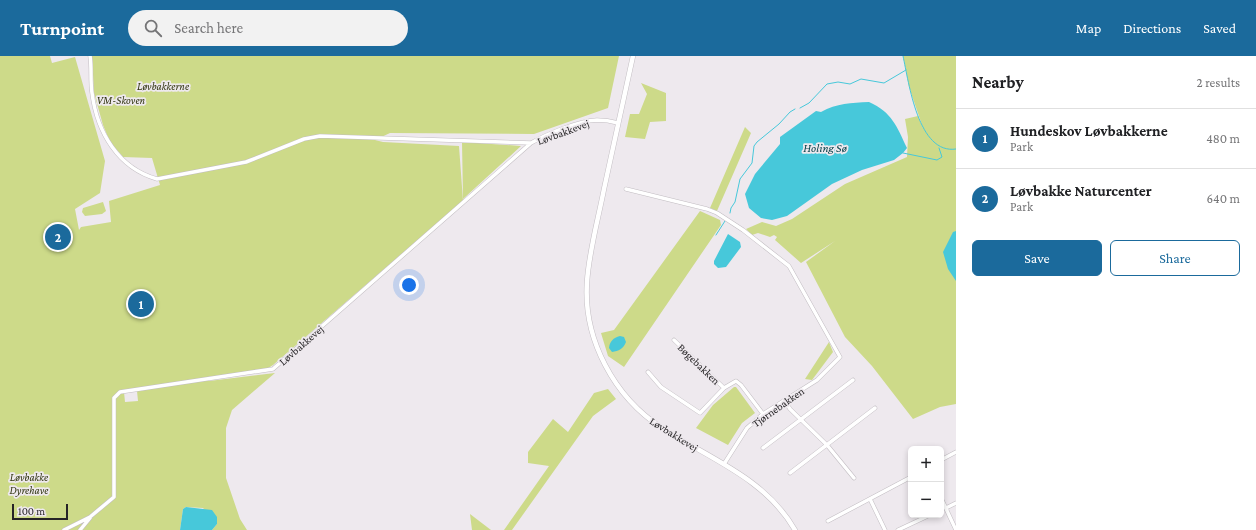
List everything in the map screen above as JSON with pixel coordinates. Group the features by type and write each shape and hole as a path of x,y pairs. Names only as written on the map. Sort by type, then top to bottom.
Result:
{"street":[{"name":"Løvbakkevej","path":"90,56 92,94 101,129 108,143 124,162 149,177 157,179 246,162 304,139 320,136 532,143"},
{"name":"Løvbakkevej","path":"633,56 588,266 587,304 593,335 599,352 612,378 633,405 662,428 724,464 756,485 769,496 789,519 795,530"},
{"name":"Løvbakkevej","path":"80,530 90,517 114,497 114,398 117,394 273,369 532,143 542,137 588,121 601,120 618,123"},
{"name":"Tjørnebakken","path":"626,190 707,208 717,213 782,260 796,276 840,357 817,380 763,414 747,428 724,464"},
{"name":"Bøgebakken","path":"674,340 724,388"},
{"name":"Bøgebakken","path":"648,372 661,387 700,413 724,388 734,382 739,382 763,414"},
{"path":"763,448 853,380"},
{"path":"784,400 790,409 827,445 854,478"},
{"path":"790,473 875,408"},
{"path":"944,458 956,452"},
{"path":"828,521 908,479"},
{"path":"870,499 885,530"},
{"path":"946,508 956,503"},
{"path":"944,504 956,530"},
{"name":"Løvbakkevej","path":"64,530 90,517"},
{"path":"898,530 924,518"}],"green space":[{"name":"Løvbakkerne","path":"0,56 50,56 52,63 75,57 105,161 100,193 75,209 79,230 81,227 111,222 109,201 160,185 152,158 123,157 110,142 103,125 94,93 92,56 619,56 608,108 534,134 390,133 375,140 383,142 459,146 463,201 273,365 267,369 208,377 209,381 275,373 232,410 226,428 226,478 240,519 247,530 212,530 217,524 203,508 186,507 183,509 180,530 0,530","holes":["137,391 138,401 125,402 124,392"]},
{"path":"903,56 956,56 956,404 940,407 913,419 872,366 845,337 806,262 835,241 801,263 775,240 777,237 774,235 770,237 758,233 752,235 746,229 762,222 776,226 792,219 845,184 907,157 908,137 905,119 918,116 923,128 909,87"},
{"path":"641,83 666,93 666,121 650,122 645,139 625,137 630,114 639,114 647,94"},
{"path":"745,127 751,133 717,211 710,208"},
{"path":"462,142 521,146 463,199"},
{"path":"103,202 106,211 102,214 85,216 82,212 83,208"},
{"path":"700,211 720,220 721,225 624,367 608,356 601,333 614,330"},
{"path":"829,342 833,352 812,380 805,379"},
{"path":"734,387 736,387 755,413 742,423 728,445 696,428 713,405"},
{"path":"608,389 616,399 593,416 512,530 504,530 549,466 528,463 528,452 553,419 568,432 594,393"},
{"path":"470,514 491,530 472,530"}],"water":[{"name":"Holing Sø","path":"869,102 883,110 893,121 907,148 903,153 894,160 862,170 832,184 787,216 772,220 761,218 749,208 745,194 755,174 780,144 780,137 816,111 821,112 844,104"},
{"path":"956,231 956,281 948,269 943,252 953,232"},
{"path":"728,234 740,242 741,247 726,267 718,268 714,264 714,261"},
{"path":"620,336 624,337 626,342 624,346 617,351 612,352 609,348 610,343"},
{"path":"186,507 212,510 217,517 217,524 212,530 180,530 183,509"}],"waterway":[{"path":"903,56 912,99 924,129 933,141 943,148 956,149"},
{"path":"800,108 809,103 827,84 838,82 850,84 861,79 884,83 906,70"},
{"path":"730,213 735,202 740,179 752,163 754,146 795,109"},
{"path":"903,153 937,160 942,157 939,148"},
{"path":"716,235 725,221"}],"place":[{"name":"Løvbakke Naturcenter","path":"58,237"},
{"name":"Hundeskov Løvbakkerne","path":"141,304"}],"park label":[{"name":"VM-Skoven","path":"121,100"},
{"name":"Løvbakke Dyrehave","path":"29,483"}]}
